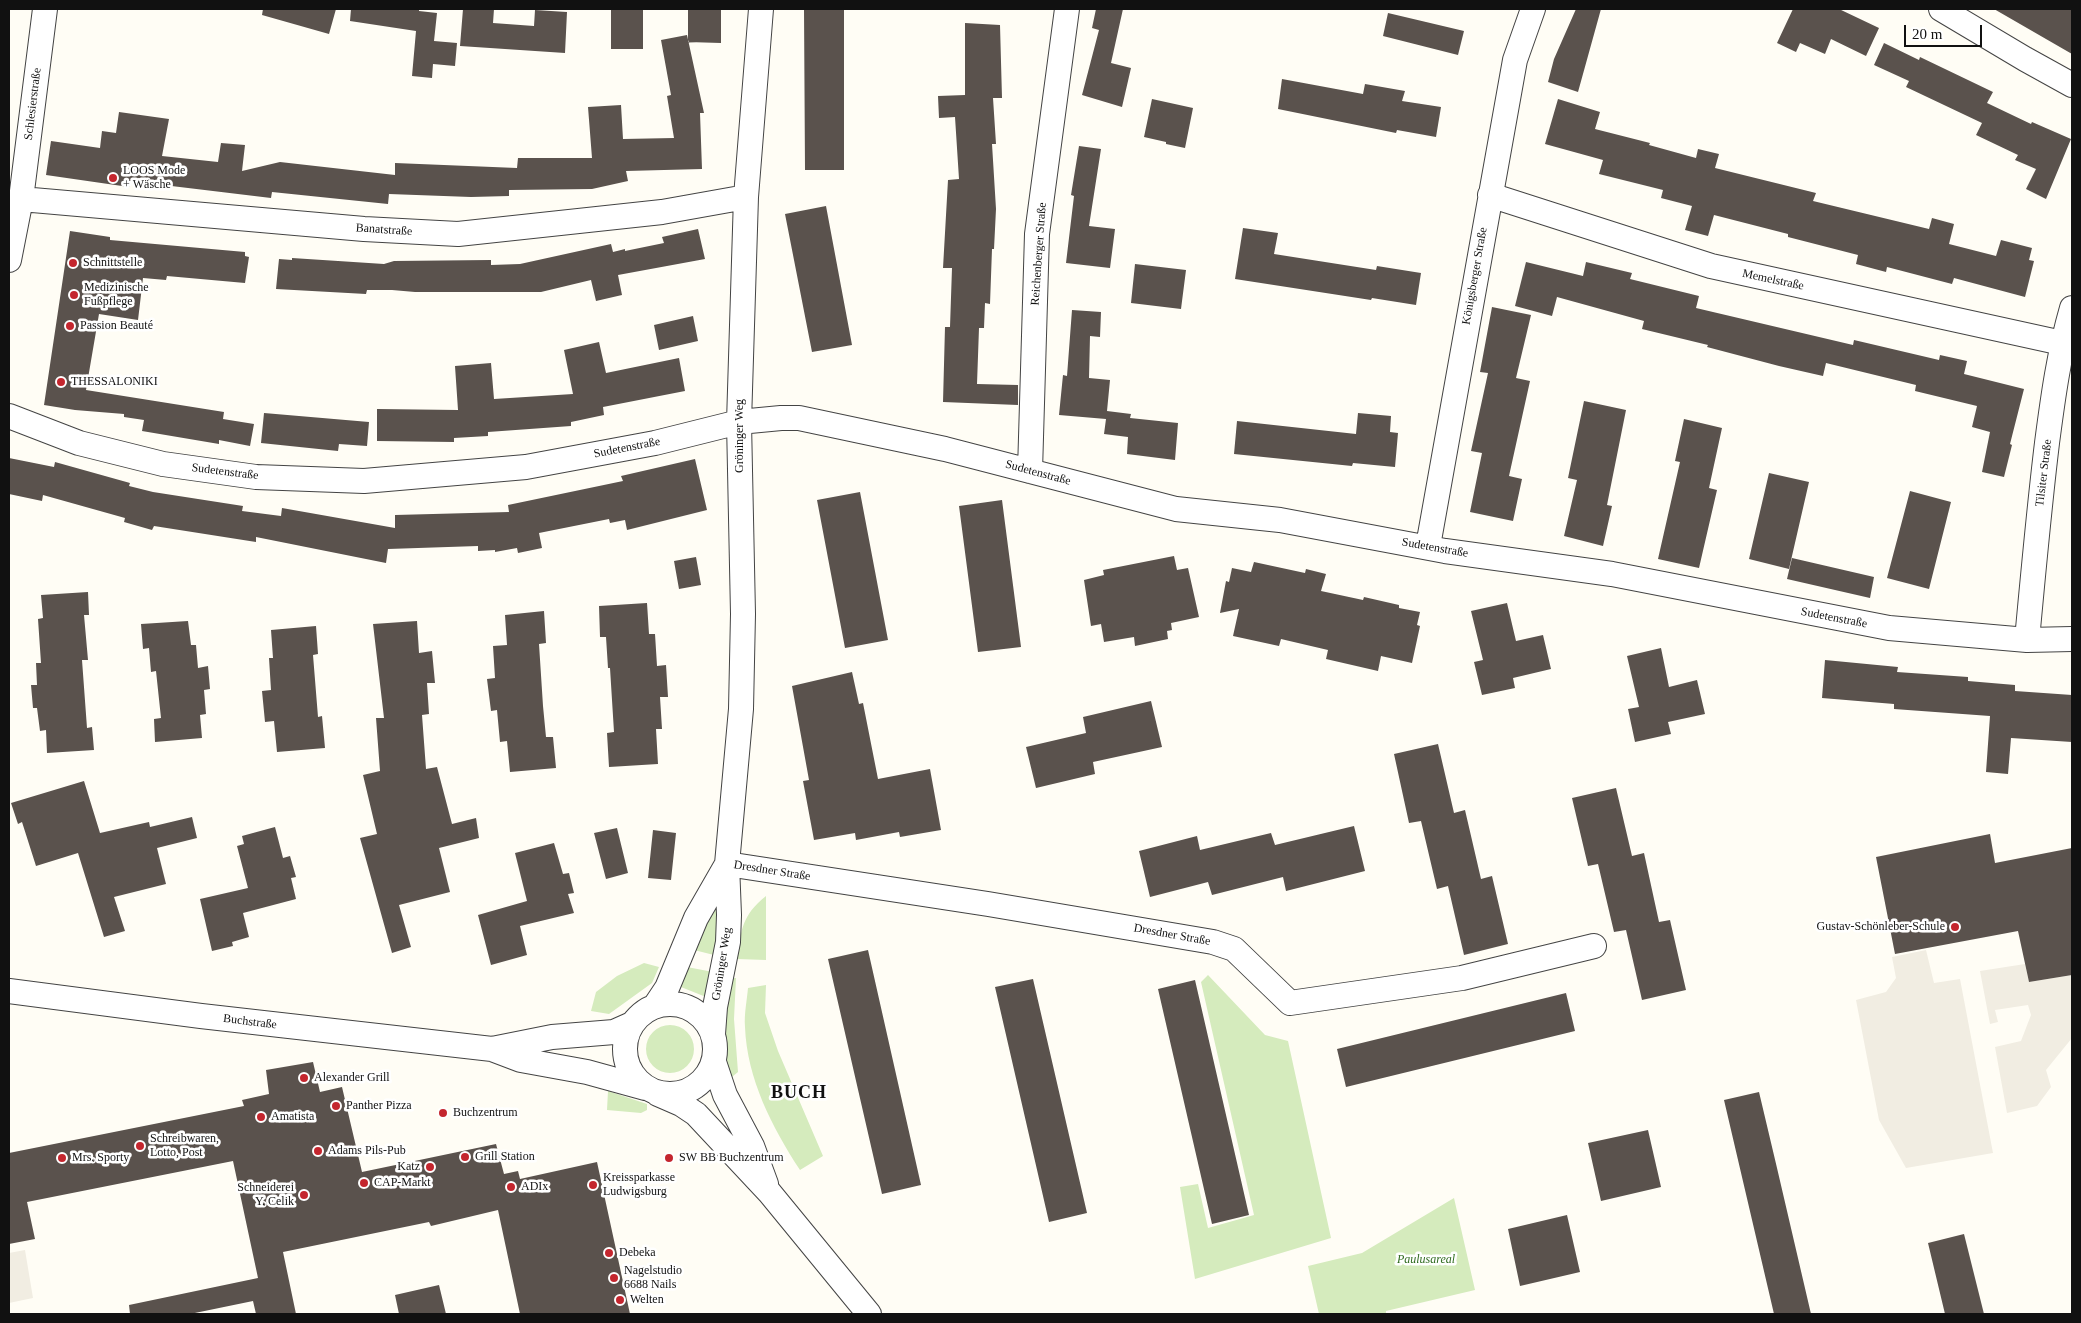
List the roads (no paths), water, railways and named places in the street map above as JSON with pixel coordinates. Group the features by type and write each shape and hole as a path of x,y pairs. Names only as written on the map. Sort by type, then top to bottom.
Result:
{"street":[{"name":"Schlesierstraße","path":"9,260 21,199 46,9"},
{"name":"Gröninger Weg","path":"761,9 746,197 739,422 743,614 741,709 727,864 730,915 728,942 715,1007 713,1034 714,1062 725,1095 752,1146 769,1192"},
{"name":"Reichenberger Straße","path":"1030,471 1037,234 1067,9"},
{"name":"Königsberger Straße","path":"1428,546 1515,60 1533,9"},
{"path":"1941,9 2072,85"},
{"name":"Memelstraße","path":"1490,195 1711,266 2062,343"},
{"name":"Banatstraße","path":"21,199 364,229 458,234 662,212 746,197"},
{"name":"Tilsiter Straße","path":"2027,640 2041,494 2062,343 2072,308"},
{"name":"Sudetenstraße","path":"9,416 79,444 163,464 256,477 364,481 526,467 656,442 739,422 798,418 946,449 1176,509 1280,520 1428,546 1445,551 1612,574 1889,628 2027,640 2072,639"},
{"name":"Gröninger Weg","path":"655,1006 666,988 696,918 727,864"},
{"name":"Dresdner Straße","path":"727,864 980,903 1213,942 1234,949 1290,1003 1462,978 1594,946"},
{"name":"Buchstraße","path":"9,991 201,1016 492,1049 521,1060 587,1072 652,1091"},
{"name":"Gröninger Weg","path":"713,1034 707,1022 697,1012 684,1006 670,1004 655,1006 642,1013 632,1024 626,1038 624,1052 628,1066 635,1078 652,1091 681,1104 696,1114 769,1192 869,1314"},
{"name":"Buchstraße","path":"492,1049 552,1037 614,1032 632,1024"},
{"path":"652,1091 672,1095 692,1089 708,1075 714,1062"}],"place":[{"name":"LOOS Mode + Wäsche","path":"113,178"},
{"name":"Schnittstelle","path":"73,263"},
{"name":"Medizinische Fußpflege","path":"74,295"},
{"name":"Passion Beauté","path":"70,326"},
{"name":"THESSALONIKI","path":"61,382"},
{"name":"Gustav-Schönleber-Schule","path":"1955,927"},
{"name":"Alexander Grill","path":"304,1078"},
{"name":"Panther Pizza","path":"336,1106"},
{"name":"Buchzentrum","path":"443,1113"},
{"name":"Amatista","path":"261,1117"},
{"name":"Schreibwaren, Lotto, Post","path":"140,1146"},
{"name":"Adams Pils-Pub","path":"318,1151"},
{"name":"Grill Station","path":"465,1157"},
{"name":"Mrs. Sporty","path":"62,1158"},
{"name":"SW BB Buchzentrum","path":"669,1158"},
{"name":"Katz","path":"430,1167"},
{"name":"CAP-Markt","path":"364,1183"},
{"name":"Kreissparkasse Ludwigsburg","path":"593,1185"},
{"name":"ADIx","path":"511,1187"},
{"name":"Schneiderei Y. Celik","path":"304,1195"},
{"name":"Debeka","path":"609,1253"},
{"name":"Nagelstudio 6688 Nails","path":"614,1278"},
{"name":"Welten","path":"620,1300"}],"district":[{"name":"BUCH","path":"799,1093"}],"park label":[{"name":"Paulusareal","path":"1426,1260"}]}
